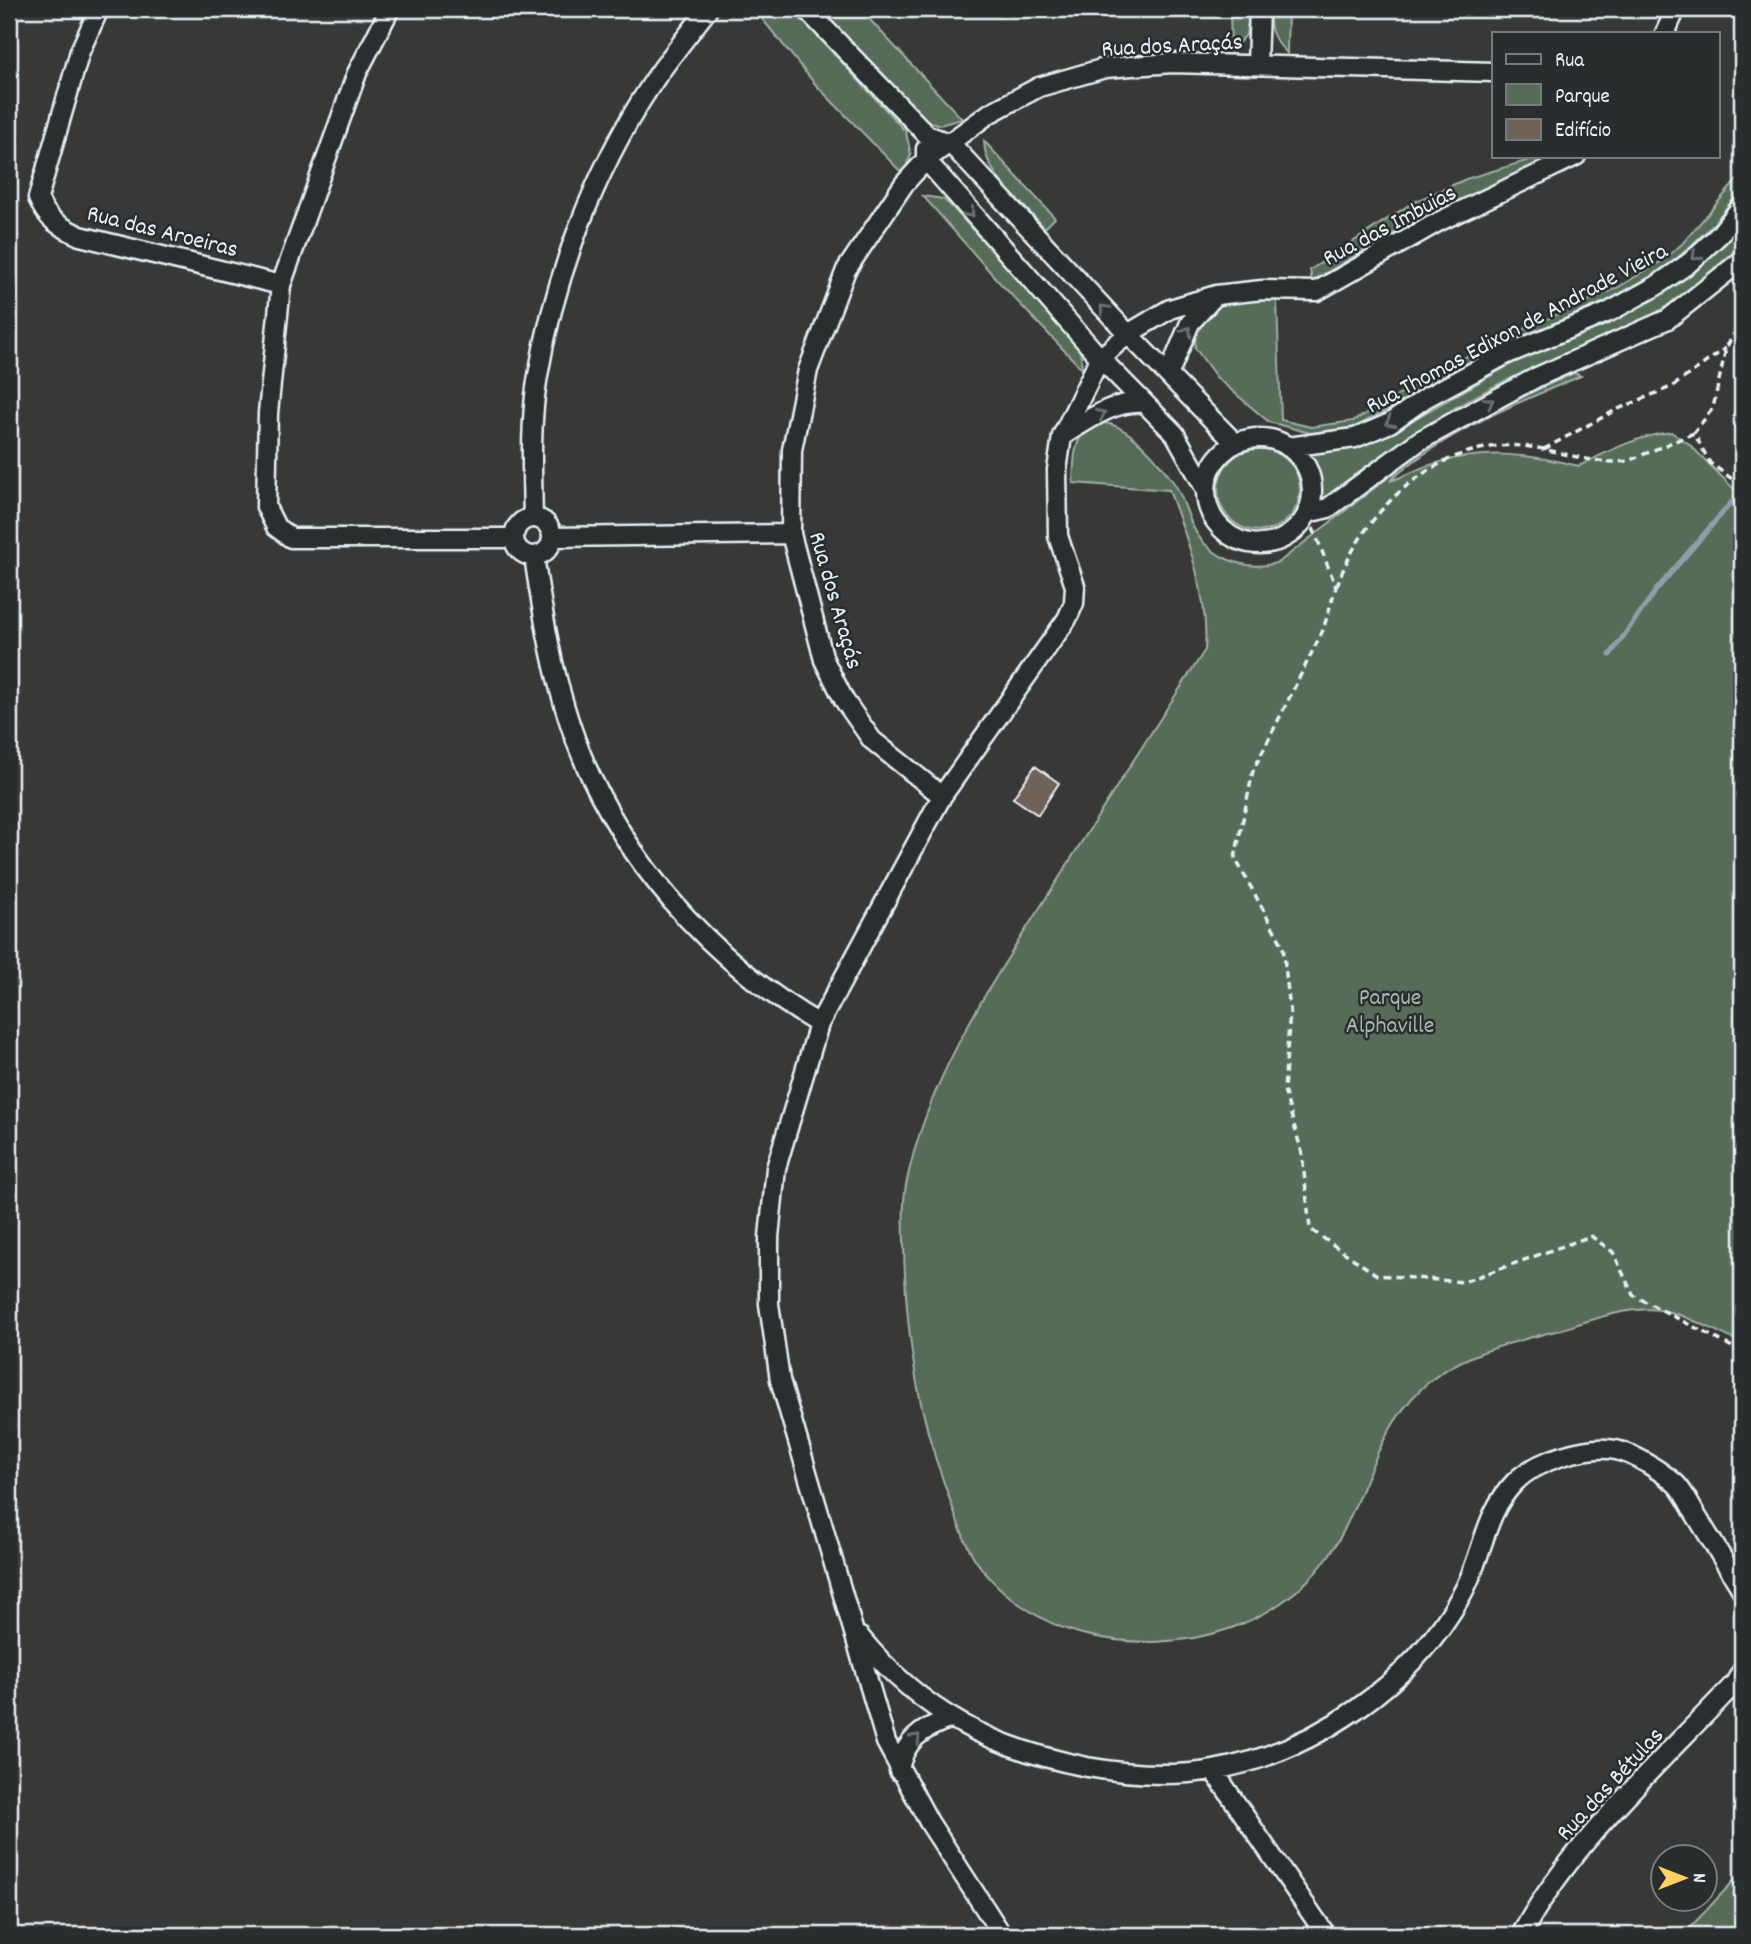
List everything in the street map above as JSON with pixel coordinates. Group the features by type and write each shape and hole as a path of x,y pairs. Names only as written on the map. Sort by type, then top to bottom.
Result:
{"street":[{"name":"Rua das Aroeiras","path":"99,9 80,51 38,198 44,214 56,225 80,236 281,285"},
{"path":"390,9 357,73 281,285 268,412 266,507 276,527 291,538 514,538"},
{"path":"533,518 531,448 537,381 563,268 600,179 650,86 708,9"},
{"path":"806,9 927,135 951,144 1128,334 1235,443"},
{"path":"1257,64 1259,9"},
{"path":"1665,32 1676,9"},
{"name":"Rua dos Araçás","path":"942,796 872,740 844,700 824,660 791,534 792,450 808,370 846,270 904,184 926,160 990,113 1039,87 1105,68 1171,63 1492,72"},
{"path":"927,135 926,160 1100,358 1175,434 1206,490 1209,510 1218,525 1231,536 1246,542 1263,544 1279,540 1298,526 1307,513 1311,496 1310,476 1301,460 1289,447 1263,438 1235,443 1215,461 1206,490"},
{"name":"Rua das Imbuias","path":"1100,358 1128,334 1170,309 1216,295 1262,290 1317,291 1438,222 1572,158"},
{"name":"Rua Thomas Edixon de Andrade Vieira","path":"1289,447 1355,438 1390,423 1427,397 1505,355 1620,305 1656,286 1689,263 1719,235 1742,206"},
{"path":"1307,513 1328,508 1419,440 1537,377 1668,319 1742,260"},
{"path":"1169,373 1191,323 1216,295"},
{"path":"1002,1935 899,1771 886,1742 855,1632 806,1478 783,1392 769,1304 769,1237 776,1168 819,1024 942,796 1067,619 1074,603 1075,586 1058,536 1057,470 1062,436 1100,358"},
{"path":"1062,436 1115,407 1130,402 1143,404"},
{"path":"533,518 546,524 552,537 547,550 534,556 520,551 514,538 520,524 533,518"},
{"path":"552,537 791,534"},
{"path":"534,556 544,623 566,709 591,777 632,848 680,913 732,964 775,998 819,1024"},
{"path":"855,1632 875,1656 926,1704 949,1719 1037,1757 1115,1772 1213,1770 1259,1757 1320,1732 1371,1701 1435,1634 1463,1594 1496,1504 1517,1480 1545,1462 1577,1452 1616,1450 1648,1465 1677,1485 1742,1590"},
{"name":"Rua das Bétulas","path":"1521,1935 1533,1913 1580,1848 1735,1683 1742,1671"},
{"path":"899,1771 901,1756 913,1739 922,1730 949,1719"},
{"path":"1213,1770 1326,1935"}],"path":[{"path":"1742,319 1726,348 1713,408 1694,433 1617,462 1587,461 1521,446 1485,448 1422,475 1391,499 1360,537 1336,587 1323,630 1253,771 1235,858 1283,946 1290,1011 1284,1090 1303,1153 1310,1229 1377,1275 1463,1282 1591,1236 1613,1252 1633,1295 1742,1352"},
{"path":"1542,450 1616,410 1673,386 1726,348"},
{"path":"1694,433 1710,463 1742,486"},
{"path":"1307,513 1336,587"}],"green space":[{"path":"754,9 793,9 906,132 911,155 903,174 816,85"},
{"path":"819,9 860,9 962,119 940,125 925,120"},
{"path":"1230,9 1250,9 1246,35 1231,51"},
{"path":"1270,9 1288,9 1287,53 1272,33"},
{"path":"984,141 1055,218 1045,228 998,177 986,154"},
{"path":"1535,158 1557,158 1406,226 1312,281 1310,270 1412,203 1466,179"},
{"path":"1742,174 1742,188 1711,227 1674,261 1604,302 1498,348 1356,427 1310,433 1269,422 1217,378 1195,348 1197,331 1202,319 1210,311 1234,303 1277,300 1281,420 1311,427 1353,421 1483,347 1615,289 1660,262 1682,244"},
{"path":"923,196 943,199 950,205 1069,333 1080,347 1082,369 999,282"},
{"path":"1742,222 1742,243 1709,274 1673,302 1629,327 1477,395 1409,436 1323,499 1308,452 1338,451 1375,441 1522,358 1618,318 1679,283"},
{"name":"Parque Alphaville","path":"1574,373 1581,376 1455,434 1390,481 1425,467 1468,456 1523,456 1579,466 1635,441 1671,432 1688,443 1742,497 1742,1343 1679,1315 1642,1309 1598,1318 1485,1351 1436,1376 1408,1404 1385,1438 1343,1532 1322,1565 1296,1592 1265,1613 1232,1628 1196,1638 1158,1642 1082,1634 1051,1623 1020,1605 994,1582 973,1556 960,1530 934,1454 919,1395 907,1305 903,1214 906,1185 916,1144 930,1104 967,1027 1011,953 1205,650 1204,609 1196,568 1169,490 1073,483 1078,441 1092,425 1104,423 1118,427 1132,436 1174,483 1195,530 1205,544 1221,556 1240,564 1269,565 1279,562 1426,448 1497,408"},
{"path":"1259,449 1275,452 1288,461 1297,474 1300,490 1297,506 1288,519 1275,528 1259,531 1243,528 1230,519 1221,506 1218,490 1221,474 1230,461 1243,452"},
{"path":"1742,1872 1742,1935 1683,1935 1705,1912 1720,1912 1720,1895"}],"building":[{"path":"1035,766 1059,783 1038,815 1013,798"}],"waterway":[{"path":"1610,655 1657,589 1742,490"}]}
